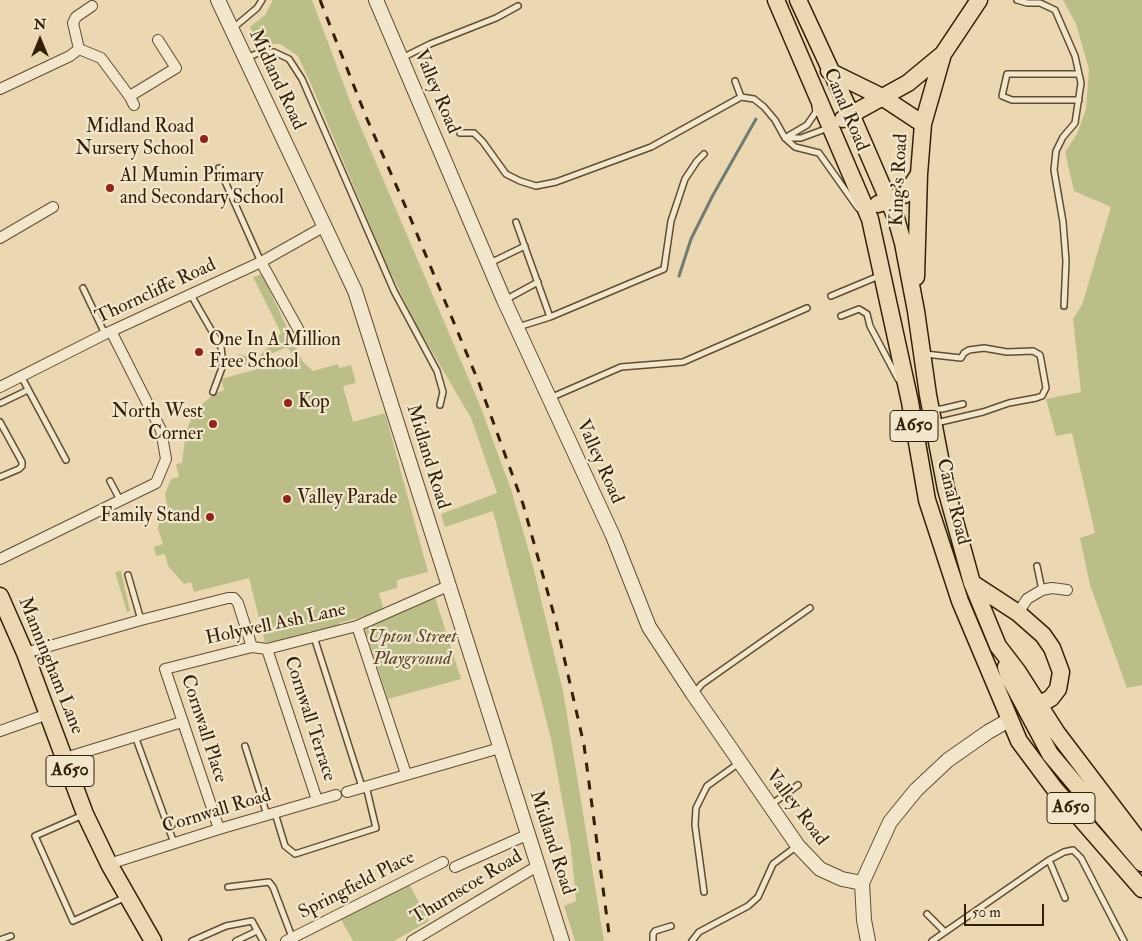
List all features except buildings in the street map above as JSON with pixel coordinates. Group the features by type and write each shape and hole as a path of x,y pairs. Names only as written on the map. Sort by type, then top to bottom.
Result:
{"main road":[{"name":"Canal Road","path":"776,0 868,213 910,402 927,500 960,601 1019,741 1034,763 1142,889"},
{"name":"Canal Road","path":"798,0 851,114 896,218 916,312 946,490 972,583 1009,677 1033,708"},
{"name":"King's Road","path":"831,127 908,82 943,54 979,0"},
{"name":"King's Road","path":"916,312 919,174 923,124 943,54"},
{"path":"830,70 882,97 923,124"},
{"path":"868,213 888,201 906,194 919,174"},
{"path":"972,583 1018,613 1043,635 1052,648 1059,664 1061,679 1058,689 1051,698 1009,720"},
{"name":"Manningham Lane","path":"0,596 25,653 85,814 109,864 153,941"},
{"name":"A650","path":"1033,708 1057,733 1142,845"},
{"name":"A650","path":"1033,708 1050,754 1142,863"}],"street":[{"name":"Midland Road","path":"218,0 355,290 562,941"},
{"name":"Valley Road","path":"376,0 504,300 613,536 649,628 798,846 820,869 842,880 862,883"},
{"path":"78,50 73,23 76,17 92,6"},
{"path":"78,50 101,58 132,100 144,88 176,68 158,40"},
{"path":"0,88 70,56 78,50"},
{"path":"0,238 53,207"},
{"name":"Thorncliffe Road","path":"1,384 260,262 325,226"},
{"path":"260,262 302,336"},
{"path":"0,558 156,483 166,459 161,430 108,333"},
{"name":"Holywell Ash Lane","path":"165,668 252,647 268,648 357,626 448,586"},
{"path":"1018,613 1027,599 1042,590 1052,588 1067,590"},
{"path":"25,653 140,620 228,598 234,598 238,603 252,647"},
{"path":"357,626 406,774"},
{"name":"Cornwall Terrace","path":"268,648 317,800"},
{"name":"Cornwall Place","path":"165,668 218,829"},
{"path":"0,731 48,714"},
{"path":"868,941 864,920 862,883 890,822 916,790 948,760 1009,720"},
{"path":"65,758 182,722"},
{"name":"Cornwall Road","path":"109,864 218,829 500,748"},
{"path":"454,868 529,834"},
{"name":"Springfield Place","path":"289,939 443,862"},
{"name":"Thurnscoe Road","path":"412,941 539,865"}],"lane":[{"path":"232,29 257,8 262,0"},
{"path":"1017,0 1027,3 1040,3 1055,10 1075,56 1082,83 1075,123 1056,151 1054,170 1063,222 1065,251 1064,306"},
{"path":"402,58 430,44 496,18 518,6"},
{"path":"246,58 261,52 274,52 289,59 302,79 394,292 437,371 443,392 440,405"},
{"path":"1079,100 1012,100 1002,96 1007,74 1080,74"},
{"path":"735,82 742,97"},
{"path":"785,138 807,125 816,112 815,89"},
{"path":"460,133 474,134 483,142 506,174 536,186 556,182 651,146 742,97 754,99 764,107 775,120 785,138 795,147 819,153 864,216 868,213"},
{"path":"785,138 801,138 831,127"},
{"path":"518,328 550,317 664,269 671,221 685,179 704,154"},
{"path":"218,168 260,262"},
{"path":"516,222 550,317"},
{"path":"490,264 525,246"},
{"path":"831,296 883,274"},
{"path":"504,300 538,282"},
{"path":"83,288 108,333"},
{"path":"191,295 221,347 224,365 213,392"},
{"path":"550,398 621,367 683,362 806,308"},
{"path":"841,316 859,309 867,314 870,326 910,402"},
{"path":"922,354 961,358 964,353 984,348 1007,352 1033,351 1040,355 1045,392 1042,396 1009,403 982,412 933,416"},
{"path":"21,376 66,460"},
{"path":"1,403 28,390"},
{"path":"933,416 942,409 963,404"},
{"path":"0,422 22,462 22,466 0,477"},
{"path":"110,481 120,500"},
{"path":"1037,566 1042,590"},
{"path":"128,575 140,620"},
{"path":"693,694 702,684 810,608"},
{"path":"246,746 284,846 295,854 376,828 314,637"},
{"path":"136,736 174,843"},
{"path":"704,892 695,825 696,808 707,786 740,763"},
{"path":"769,806 798,785"},
{"path":"85,814 35,836 73,922 127,897"},
{"path":"692,941 699,932 748,906 758,897 773,864 798,846"},
{"path":"932,941 1049,860 1064,852 1073,850 1081,858 1124,941"},
{"path":"1049,860 1065,898"},
{"path":"228,887 269,882 273,887 289,939"},
{"path":"927,914 945,932"},
{"path":"192,941 226,926 252,920 263,941"},
{"path":"653,941 655,931 671,926"},
{"path":"236,941 257,931"},
{"path":"0,940 11,936"}],"green space":[{"path":"273,0 312,0 353,109 479,403 511,489 533,566 563,691 604,941 575,941 564,906 576,901 571,848 551,739 493,511 445,527 441,514 497,493 471,418 417,326 386,263 298,56 280,44 258,45 250,27 265,15"},
{"path":"1063,0 1142,0 1142,685 1127,688 1090,585 1080,538 1095,533 1072,433 1056,436 1046,399 1081,392 1073,319 1082,305 1111,207 1074,191 1065,152 1077,134 1086,109 1089,69 1076,24"},
{"name":"Valley Parade","path":"262,274 303,362 313,371 338,364 339,368 351,365 356,383 343,386 353,422 385,413 428,572 397,580 397,588 379,593 384,611 339,623 340,627 312,634 311,631 308,632 309,635 302,637 300,634 277,642 265,642 249,578 194,592 191,582 184,584 168,566 165,554 156,556 154,547 163,544 158,529 162,506 167,505 165,494 171,479 179,477 176,464 182,463 186,431 192,417 201,405 214,394 224,390 221,379 294,359 289,349 285,348 244,365 238,354 257,359 281,333 253,277"},
{"path":"121,571 130,611 127,612 115,572"},
{"name":"Upton Street Playground","path":"435,597 461,679 388,699 364,626"},
{"path":"408,882 429,921 394,941 353,941 340,918"}],"waterway":[{"path":"679,276 691,239 713,195 756,119"}],"railway":[{"path":"320,0 367,119 479,383 523,504 556,622 584,745 610,941"}],"place":[{"name":"Midland Road Nursery School","path":"204,139"},
{"name":"Al Mumin Primary and Secondary School","path":"110,188"},
{"name":"One In A Million Free School","path":"199,352"},
{"name":"Kop","path":"288,403"},
{"name":"North West Corner","path":"213,424"},
{"name":"Valley Parade","path":"287,499"},
{"name":"Family Stand","path":"210,517"}]}
